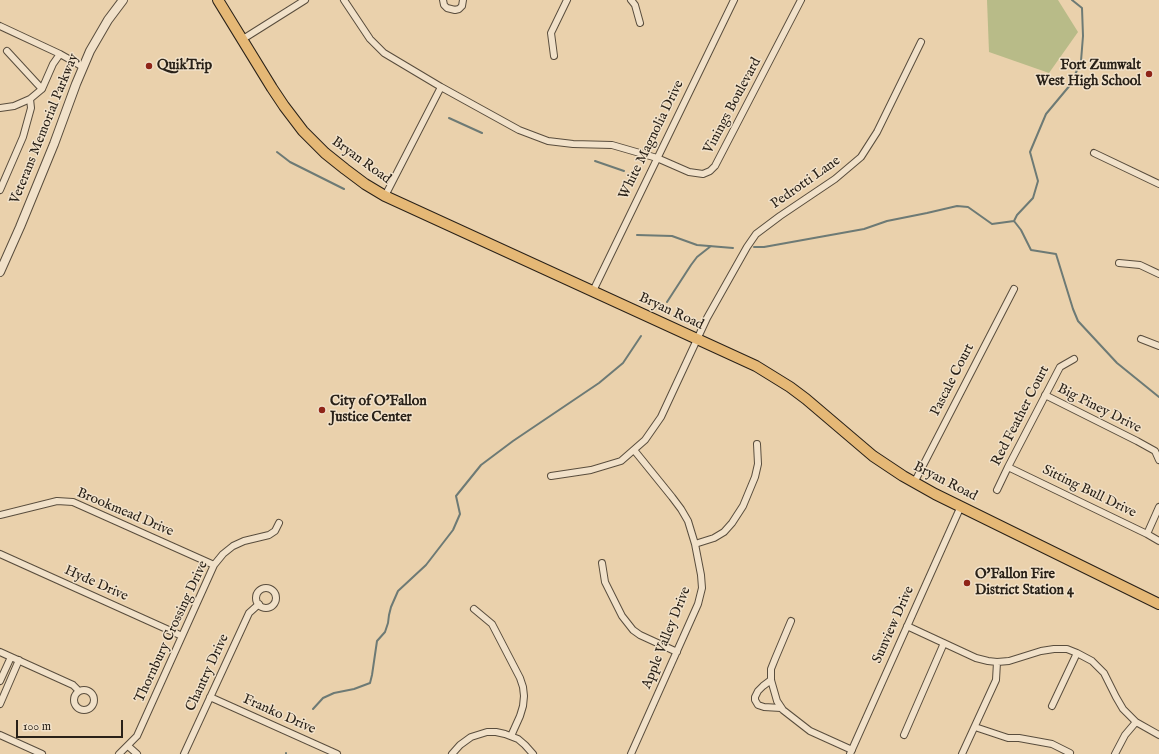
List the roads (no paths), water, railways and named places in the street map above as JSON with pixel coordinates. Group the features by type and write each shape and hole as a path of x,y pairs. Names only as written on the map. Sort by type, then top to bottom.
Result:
{"main road":[{"name":"Bryan Road","path":"218,0 284,106 303,131 314,143 345,170 365,184 384,196 756,366 790,387 873,456 914,483 1159,604"}],"street":[{"name":"Veterans Memorial Parkway","path":"0,272 54,144 90,51 104,27 123,0"},
{"path":"242,39 305,0"},
{"path":"344,0 370,39 384,53 441,87 519,130 548,141 573,144 612,145 657,158"},
{"path":"443,0 444,5 447,8 455,10 462,6 463,0"},
{"path":"554,56 551,33 567,0"},
{"path":"631,0 640,23"},
{"name":"White Magnolia Drive","path":"593,291 734,0"},
{"name":"Vinings Boulevard","path":"657,158 689,172 703,174 710,171 715,166 801,0"},
{"path":"0,26 60,54 83,67"},
{"name":"Pedrotti Lane","path":"551,476 591,470 621,461 645,440 662,417 707,318 743,253 756,234 835,178 861,157 877,132 921,42"},
{"path":"7,51 42,89"},
{"path":"0,108 14,106 30,99 42,89 53,64 60,54"},
{"path":"384,196 441,87"},
{"path":"0,190 23,136 31,108 30,99"},
{"path":"1094,153 1159,184"},
{"path":"1119,262 1140,265 1159,274"},
{"name":"Pascale Court","path":"914,483 1014,288"},
{"path":"1141,338 1159,346"},
{"name":"Red Feather Court","path":"997,490 1060,367 1074,359"},
{"name":"Big Piney Drive","path":"1045,395 1143,444 1155,451 1159,460"},
{"path":"695,544 714,538 724,532 732,524 743,506 755,477 758,464 757,444"},
{"name":"Apple Valley Drive","path":"631,754 698,604 702,588 695,544 688,521 681,509 634,450"},
{"name":"Sitting Bull Drive","path":"1008,467 1159,541"},
{"name":"Brookmead Drive","path":"0,515 57,501 73,502 214,566"},
{"name":"Sunview Drive","path":"851,752 961,506"},
{"path":"1147,534 1159,506"},
{"name":"Thornbury Crossing Drive","path":"122,753 137,736 214,566 222,554 244,541 269,536 275,531 279,523"},
{"name":"Hyde Drive","path":"0,554 182,636"},
{"path":"602,563 605,582 622,616 633,630 640,635 677,652"},
{"name":"Chantry Drive","path":"184,754 249,613 258,604"},
{"path":"474,609 492,624 520,678 523,687 523,706 511,736"},
{"path":"791,621 775,658 772,669 771,680 777,701 781,708 793,719 810,731 851,752"},
{"path":"908,626 976,658 988,661 1009,661 1041,651 1054,649 1067,649 1077,653 1092,661 1104,673 1123,709 1136,722 1159,735"},
{"path":"904,735 944,643"},
{"path":"0,652 74,685 80,691"},
{"path":"1052,706 1077,653"},
{"path":"0,681 11,657"},
{"path":"0,704 19,660"},
{"path":"962,754 996,680 997,662"},
{"path":"771,680 758,691 755,700 758,705 764,707 781,708"},
{"name":"Franko Drive","path":"210,697 337,754"},
{"path":"1115,754 1125,735 1136,722"},
{"path":"975,727 1008,738 1019,738 1052,744 1070,753"},
{"path":"452,754 465,740 487,732 496,732 511,736 525,745 533,754"},
{"path":"0,735 42,754"},
{"path":"128,746 137,754"}],"waterway":[{"path":"1014,221 1017,215 1033,198 1038,181 1030,152 1046,114 1071,84 1081,61 1083,36 1082,8 1072,0"},
{"path":"449,118 482,133"},
{"path":"277,152 290,162 344,189"},
{"path":"595,161 624,171"},
{"path":"754,247 764,247 864,229 887,221 957,206 968,207 992,224 1014,221"},
{"path":"1014,221 1021,230 1031,250 1056,254 1078,321 1117,363 1159,397"},
{"path":"637,235 672,236 697,245 733,248"},
{"path":"667,302 697,257 711,246"},
{"path":"313,709 323,698 334,693 354,689 370,683 377,641 385,632 391,607 398,591 426,565 453,530 460,514 456,496 481,465 513,441 599,383 623,363 641,336"}],"place":[{"name":"QuikTrip","path":"149,66"},
{"name":"Fort Zumwalt West High School","path":"1149,74"},
{"name":"City of O'Fallon Justice Center","path":"322,410"},
{"name":"O'Fallon Fire District Station 4","path":"967,583"}]}
